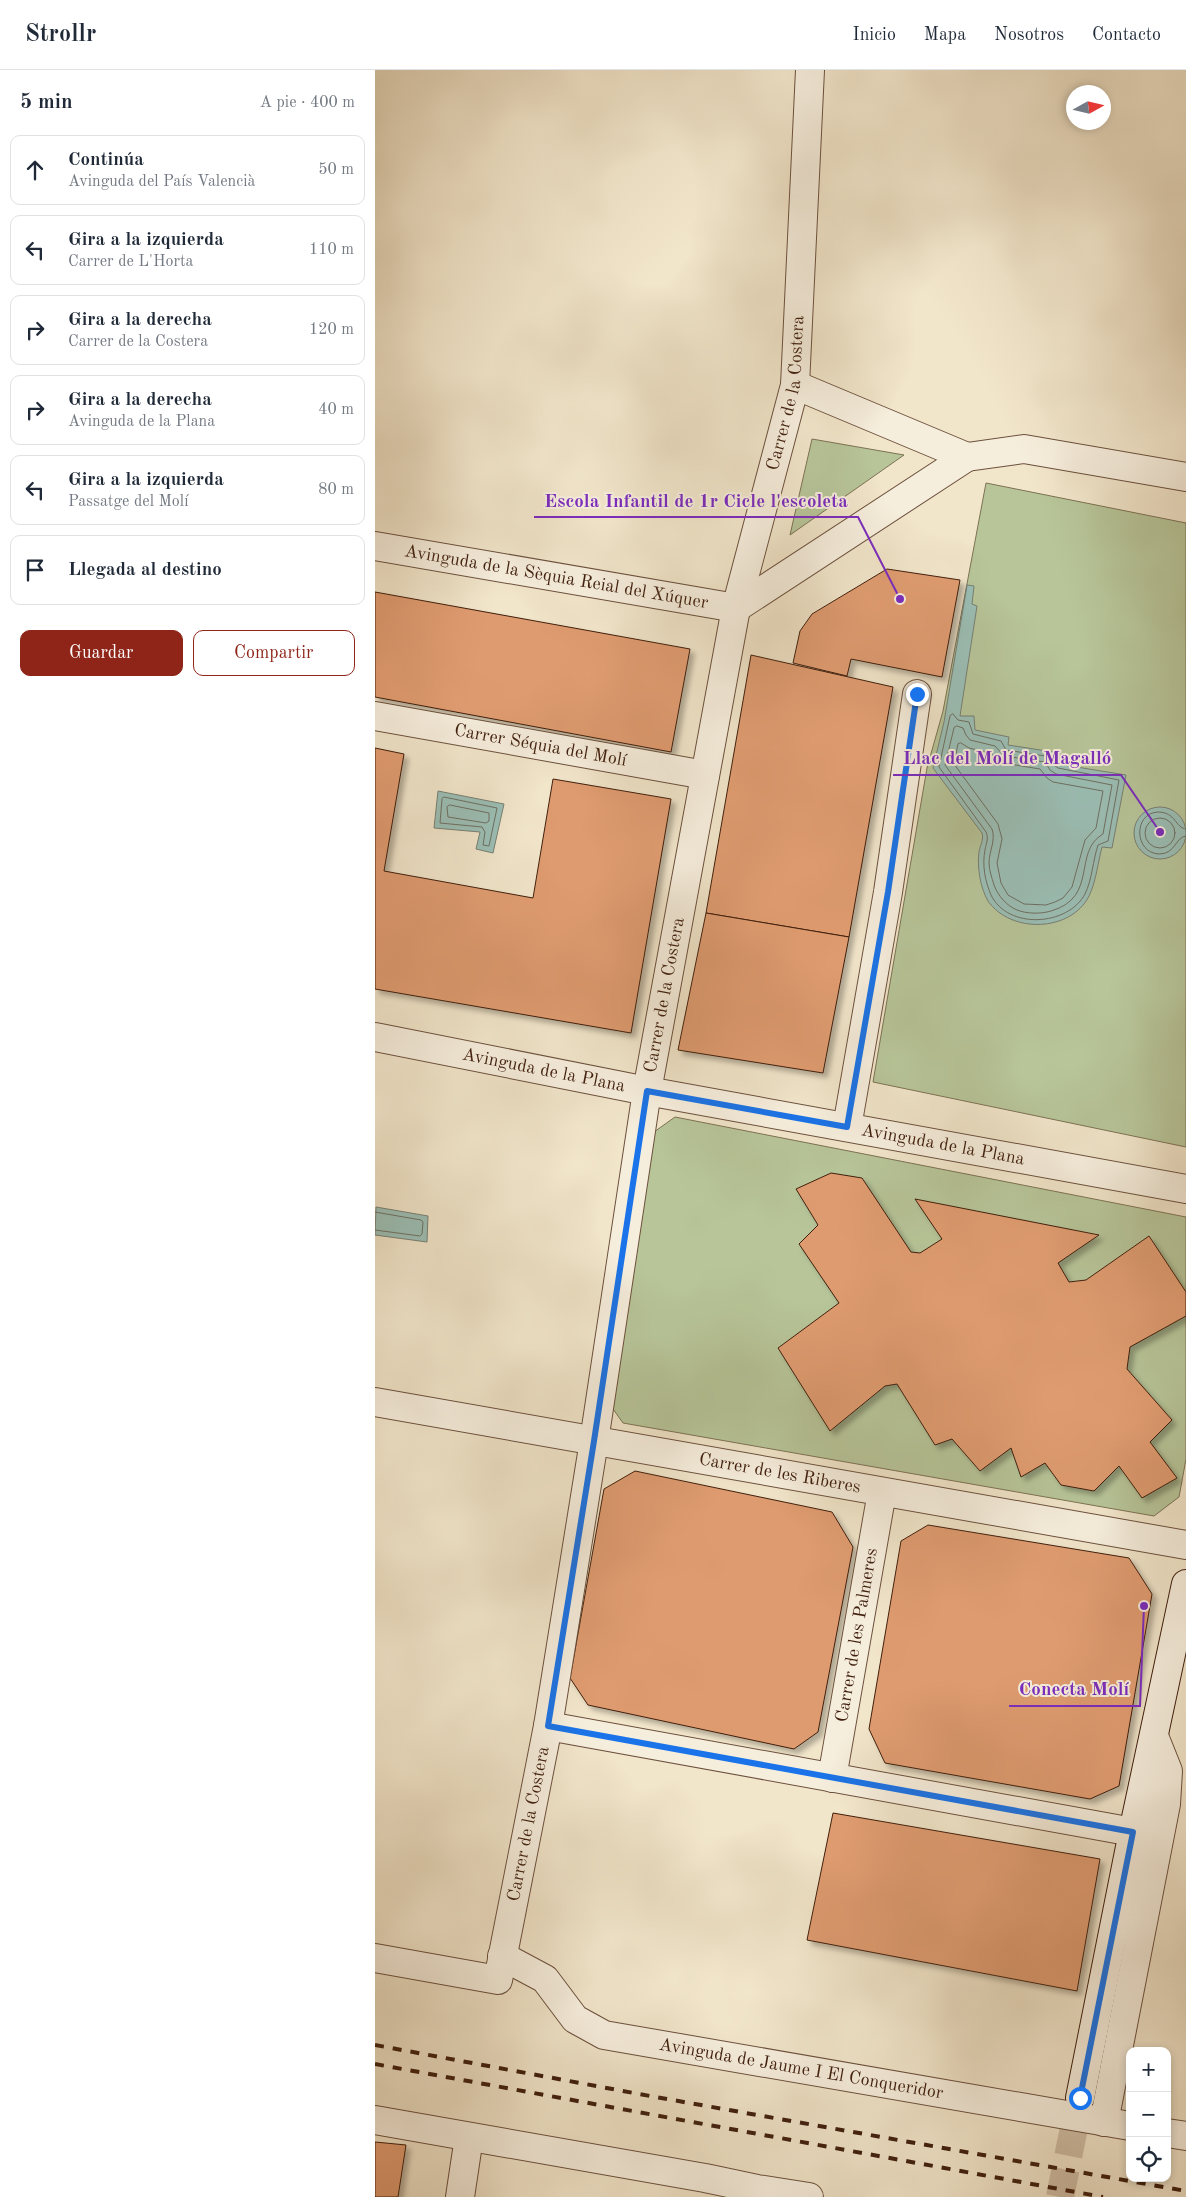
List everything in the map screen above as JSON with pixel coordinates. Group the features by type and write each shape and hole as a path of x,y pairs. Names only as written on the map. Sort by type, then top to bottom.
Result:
{"street":[{"name":"Carrer de la Costera","path":"500,1968 548,1726 594,1441 647,1091 736,608 795,385 810,70"},
{"path":"795,385 967,457"},
{"path":"736,608 967,457 1024,449 1186,477"},
{"name":"Avinguda de la Sèquia Reial del Xúquer","path":"375,546 736,608"},
{"path":"847,1127 888,892 917,694"},
{"name":"Carrer Séquia del Molí","path":"375,716 705,775"},
{"name":"Avinguda de la Plana","path":"375,1038 647,1091 1186,1189"},
{"name":"Carrer de les Riberes","path":"375,1402 1186,1545"},
{"name":"Carrer de les Palmeres","path":"832,1778 882,1492"},
{"path":"1080,2098 1133,1832 1154,1736 1182,1627 1186,1584"},
{"path":"548,1726 1133,1832"},
{"path":"1117,2124 1166,1804 1169,1771 1154,1736"},
{"name":"Avinguda de Jaume I El Conqueridor","path":"375,1958 500,1968 545,1979 575,2019 605,2035 1117,2124"},
{"path":"375,2120 705,2178 756,2193 809,2197"},
{"path":"1171,2134 1186,2136"},
{"path":"460,2197 469,2136"}],"green space":[{"path":"812,439 904,455 790,535"},
{"path":"986,483 1186,523 1186,1147 873,1082 927,768 943,711"},
{"path":"675,1117 1186,1217 1186,1459 1179,1497 1154,1516 623,1423 606,1399 654,1132"}],"water":[{"path":"967,585 974,586 972,604 977,606 960,716 974,716 975,730 1009,737 1008,745 1060,753 1058,764 1126,775 1112,848 1102,847 1089,896 1080,908 1069,917 1055,922 1025,923 1011,919 998,912 988,901 983,890 979,870 978,858 982,833 933,768 944,722"},
{"path":"438,791 504,804 493,853 476,849 480,832 434,828"},
{"path":"1160,807 1170,809 1178,815 1184,823 1186,833 1184,843 1178,851 1170,857 1160,859 1150,857 1142,851 1136,843 1134,833 1136,823 1142,815 1150,809"},
{"path":"376,1207 428,1216 427,1242 375,1235"}],"building":[{"path":"887,569 960,580 942,677 851,659 847,676 793,663 800,631 812,614"},
{"path":"375,592 690,649 671,752 375,697"},
{"path":"751,655 893,687 849,937 706,913"},
{"path":"375,748 404,754 384,871 533,898 553,779 671,799 631,1033 375,989"},
{"path":"706,913 849,937 823,1073 678,1050"},
{"path":"831,1173 862,1178 911,1252 920,1253 942,1239 915,1199 1099,1235 1058,1263 1069,1282 1086,1280 1149,1236 1186,1292 1186,1316 1130,1347 1127,1369 1172,1420 1150,1442 1177,1478 1142,1498 1119,1466 1094,1491 1061,1485 1045,1463 1021,1477 1011,1448 980,1471 952,1439 935,1445 897,1384 885,1386 830,1431 778,1348 839,1303 799,1244 818,1225 796,1189"},
{"path":"635,1471 832,1512 853,1547 818,1732 794,1749 588,1705 570,1678 604,1489"},
{"path":"928,1525 1129,1558 1152,1594 1119,1786 1090,1799 885,1763 869,1729 901,1541"},
{"path":"833,1813 1100,1859 1077,1991 807,1940"},
{"path":"375,2142 406,2145 398,2197 375,2197"}],"tunnel":[{"path":"1060,2197 1080,2098"}],"railway":[{"path":"375,2045 1186,2191"},
{"path":"375,2064 1103,2197"}],"place":[{"name":"Escola Infantil de 1r Cicle l'escoleta","path":"900,599"},
{"name":"Llac del Molí de Magalló","path":"1160,832"},
{"name":"Conecta Molí","path":"1144,1606"}],"route":[{"path":"917,694 888,892 847,1127 647,1091 594,1441 548,1726 1133,1832 1080,2098"}]}
